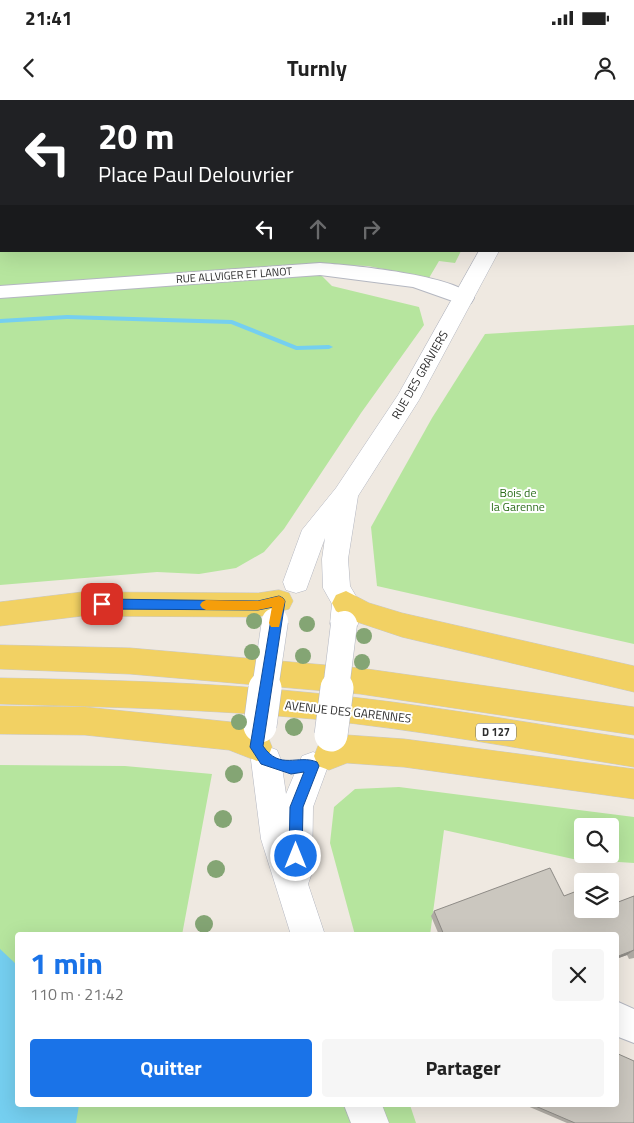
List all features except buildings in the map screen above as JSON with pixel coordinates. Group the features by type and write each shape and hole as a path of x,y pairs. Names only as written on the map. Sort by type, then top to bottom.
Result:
{"main road":[{"path":"0,614 82,604 258,605 283,602"},
{"path":"342,605 402,625 634,679"},
{"path":"0,657 130,661 360,681 634,721"},
{"name":"AVENUE DES GARENNES","path":"0,691 143,696 357,711 634,754"},
{"path":"0,720 85,721 231,736 261,744"},
{"path":"324,752 346,749 404,753 634,784"}],"street":[{"name":"RUE DES GRAVIERS","path":"307,932 277,839 261,744 283,602 311,537 345,494 407,400 488,252"},
{"name":"RUE ALLVIGER ET LANOT","path":"0,292 320,269 363,273 446,289 464,298"},
{"name":"RUE DES GRAVIERS","path":"295,894 297,807 324,752 342,605 335,558 345,494"},
{"path":"283,602 342,605"},
{"path":"261,744 291,768 324,752"},
{"path":"619,1019 634,1026"},
{"path":"365,1107 370,1123"}],"green space":[{"path":"0,252 460,252 455,263 439,261 429,278 368,266 321,264 320,274 332,286 419,307 424,325 361,413 284,529 264,552 236,568 199,574 157,572 0,585"},
{"name":"Bois de la Garenne","path":"634,325 634,644 377,586 371,527 432,418 485,334"},
{"path":"0,765 125,766 212,774 183,932 15,932 15,1107 411,1107 416,1123 0,1123"},
{"path":"399,787 634,817 634,863 619,862 619,818 574,818 574,859 444,830 430,932 354,932 330,843 334,807 355,789"}],"water":[{"path":"0,949 15,963 15,1107 79,1107 76,1123 0,1123"}],"waterway":[{"path":"0,321 67,317 232,322 296,348 329,347"}],"slow traffic":[{"path":"206,605 258,605 279,601 275,623"}],"route":[{"path":"102,604 258,605 279,601 257,747 266,760 291,768 313,766 297,807 296,856"}]}
